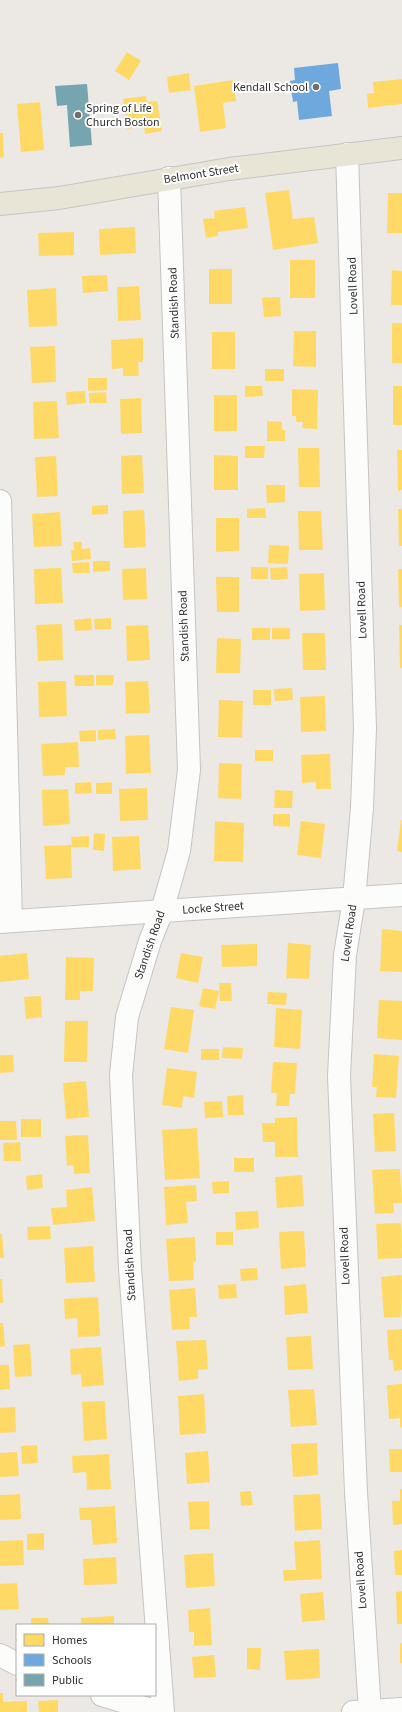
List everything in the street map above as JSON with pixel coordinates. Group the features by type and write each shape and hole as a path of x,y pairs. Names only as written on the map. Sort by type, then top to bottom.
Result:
{"main road":[{"name":"Belmont Street","path":"0,204 66,197 169,178 402,148"}],"street":[{"name":"Lovell Road","path":"348,154 365,728 362,808 354,898 345,955 339,1076 364,1712"},
{"name":"Standish Road","path":"163,1712 130,1268 121,1075 127,1017 150,941 162,911 179,851 189,770 169,178"},
{"path":"0,501 5,921"},
{"name":"Locke Street","path":"5,921 402,895"},
{"path":"0,1655 16,1663"},
{"path":"105,1696 158,1712"},
{"path":"364,1712 402,1709"}],"building: Homes":[{"path":"127,52 141,61 129,80 115,71"},
{"path":"189,73 191,90 169,93 167,77"},
{"path":"402,79 402,104 368,108 367,94 374,93 373,82"},
{"path":"233,80 236,101 223,103 226,128 200,132 194,86"},
{"path":"146,96 147,102 157,101 162,131 145,134 144,126 127,129 123,99"},
{"path":"40,102 44,150 21,152 17,104"},
{"path":"0,133 3,133 4,157 0,158"},
{"path":"289,190 293,219 314,217 318,243 273,250 265,193"},
{"path":"388,193 402,193 402,233 387,233"},
{"path":"245,207 248,228 218,232 218,236 206,238 203,219 215,218 214,211"},
{"path":"135,227 136,253 100,255 99,229"},
{"path":"74,232 74,255 39,256 38,233"},
{"path":"290,260 315,260 315,298 290,298"},
{"path":"209,269 232,269 232,304 209,304"},
{"path":"392,270 402,271 402,305 391,305"},
{"path":"107,275 108,291 83,293 82,276"},
{"path":"139,286 141,320 118,321 117,287"},
{"path":"56,288 57,326 29,327 27,290"},
{"path":"280,297 281,316 264,317 262,298"},
{"path":"392,323 402,323 402,363 392,363"},
{"path":"294,331 316,331 316,367 293,366"},
{"path":"212,332 235,332 235,369 212,369"},
{"path":"143,338 143,362 138,362 139,376 123,376 123,368 112,369 111,340"},
{"path":"55,346 56,382 32,383 30,347"},
{"path":"265,369 284,369 284,381 265,381"},
{"path":"88,378 107,378 107,390 88,391"},
{"path":"245,386 262,386 263,396 245,397"},
{"path":"393,386 402,386 402,425 393,425"},
{"path":"292,389 318,390 317,429 302,428 303,422 296,422 296,416 292,416"},
{"path":"85,391 86,403 67,405 66,392"},
{"path":"106,392 107,403 89,403 89,393"},
{"path":"214,395 237,395 237,431 214,431"},
{"path":"141,398 142,433 121,434 120,399"},
{"path":"57,401 59,438 34,439 33,402"},
{"path":"267,421 282,422 282,430 285,430 285,441 267,441"},
{"path":"245,446 265,446 264,458 245,458"},
{"path":"298,448 319,448 320,487 299,487"},
{"path":"397,450 402,450 402,490 398,491"},
{"path":"142,455 144,493 122,494 121,456"},
{"path":"214,455 238,456 238,490 214,490"},
{"path":"56,456 58,496 37,497 35,457"},
{"path":"266,485 285,485 285,502 267,503"},
{"path":"108,505 108,514 92,515 92,506"},
{"path":"265,508 266,518 247,518 247,509"},
{"path":"398,509 402,509 402,546 399,546"},
{"path":"144,510 146,547 124,548 123,511"},
{"path":"298,511 321,511 323,550 299,550"},
{"path":"60,512 62,546 34,547 32,514"},
{"path":"216,518 239,518 239,551 216,552"},
{"path":"73,542 82,542 82,549 90,548 91,559 72,561 71,550 74,550"},
{"path":"269,545 289,546 288,564 268,563"},
{"path":"93,561 110,561 110,571 93,572"},
{"path":"89,562 90,573 73,573 72,563"},
{"path":"251,567 268,567 268,579 251,579"},
{"path":"287,567 288,579 271,580 270,568"},
{"path":"61,568 63,603 35,604 34,569"},
{"path":"146,568 147,599 123,600 122,569"},
{"path":"398,569 402,569 402,607 399,607"},
{"path":"324,573 325,610 300,611 299,574"},
{"path":"216,577 239,577 239,612 217,612"},
{"path":"91,618 92,630 75,631 74,620"},
{"path":"111,618 111,629 95,630 94,619"},
{"path":"62,624 63,660 38,661 36,625"},
{"path":"148,625 150,660 127,661 126,626"},
{"path":"399,625 402,625 402,668 400,668"},
{"path":"252,628 270,628 270,640 252,640"},
{"path":"272,628 290,628 290,639 272,639"},
{"path":"302,633 325,633 326,670 303,670"},
{"path":"217,638 241,639 240,673 216,673"},
{"path":"74,675 94,675 94,686 75,686"},
{"path":"96,675 114,675 113,685 96,685"},
{"path":"66,681 67,716 39,717 38,682"},
{"path":"148,681 150,713 126,714 125,682"},
{"path":"292,688 293,700 275,701 274,689"},
{"path":"253,690 271,690 271,705 253,705"},
{"path":"325,696 326,731 301,732 300,697"},
{"path":"219,700 243,701 242,738 218,737"},
{"path":"115,729 116,739 98,740 98,730"},
{"path":"96,730 96,741 80,742 79,731"},
{"path":"149,735 151,773 126,774 125,736"},
{"path":"78,742 79,767 65,767 65,775 43,776 41,744"},
{"path":"255,750 273,750 273,761 255,761"},
{"path":"330,754 331,789 316,789 316,782 302,783 301,755"},
{"path":"219,763 242,764 241,799 218,798"},
{"path":"91,782 92,793 75,794 75,783"},
{"path":"112,782 112,794 96,794 96,783"},
{"path":"147,788 148,820 120,821 119,789"},
{"path":"68,789 70,824 43,826 42,790"},
{"path":"275,790 293,791 292,808 274,808"},
{"path":"273,814 290,814 290,827 273,826"},
{"path":"402,820 402,852 397,851"},
{"path":"215,821 244,823 243,862 214,861"},
{"path":"301,821 325,824 321,858 297,855"},
{"path":"94,833 105,834 104,851 93,850"},
{"path":"89,836 89,847 71,847 72,878 46,879 44,846 72,845 71,837"},
{"path":"139,836 141,869 113,871 112,837"},
{"path":"382,929 402,931 402,972 380,971"},
{"path":"288,943 311,945 309,979 286,978"},
{"path":"257,944 257,966 222,967 221,945"},
{"path":"27,953 29,979 0,982 0,956"},
{"path":"181,953 203,957 198,983 176,978"},
{"path":"66,957 94,958 93,991 80,991 80,1000 65,1000"},
{"path":"219,983 231,983 232,1001 220,1001"},
{"path":"203,988 219,991 215,1009 199,1006"},
{"path":"268,992 287,993 286,1005 267,1004"},
{"path":"41,996 42,1017 26,1019 24,997"},
{"path":"379,1000 402,1001 402,1040 377,1038"},
{"path":"171,1007 194,1010 188,1053 164,1049"},
{"path":"276,1008 302,1010 300,1049 274,1047"},
{"path":"65,1021 88,1021 87,1062 64,1062"},
{"path":"223,1047 243,1048 242,1059 222,1058"},
{"path":"201,1049 219,1049 219,1060 201,1060"},
{"path":"374,1054 399,1056 396,1098 376,1097 377,1087 372,1087"},
{"path":"0,1055 13,1055 14,1072 0,1073"},
{"path":"273,1062 297,1063 295,1094 290,1094 289,1106 276,1106 277,1093 271,1093"},
{"path":"167,1068 197,1072 194,1098 183,1096 182,1108 162,1105"},
{"path":"86,1081 89,1117 66,1119 63,1083"},
{"path":"243,1095 244,1115 228,1115 227,1096"},
{"path":"222,1101 223,1117 205,1118 204,1102"},
{"path":"394,1113 396,1151 375,1152 373,1114"},
{"path":"297,1117 298,1157 275,1157 275,1142 263,1142 262,1123 275,1123 275,1118"},
{"path":"21,1119 41,1119 41,1137 21,1137"},
{"path":"0,1121 16,1121 17,1140 0,1140"},
{"path":"197,1128 200,1178 165,1180 162,1130"},
{"path":"88,1135 90,1173 74,1174 73,1165 67,1166 65,1136"},
{"path":"20,1142 21,1161 4,1161 3,1143"},
{"path":"234,1158 254,1158 254,1172 234,1172"},
{"path":"400,1169 402,1203 393,1203 394,1213 375,1214 372,1170"},
{"path":"42,1174 43,1188 27,1190 26,1176"},
{"path":"302,1175 304,1206 277,1208 275,1177"},
{"path":"229,1181 229,1193 213,1194 212,1182"},
{"path":"196,1185 197,1201 186,1202 188,1223 166,1225 164,1187"},
{"path":"92,1187 95,1221 53,1225 51,1208 67,1207 66,1190"},
{"path":"258,1211 259,1228 236,1230 235,1212"},
{"path":"401,1223 402,1258 378,1259 376,1224"},
{"path":"50,1226 51,1239 28,1240 27,1227"},
{"path":"304,1231 306,1267 281,1269 279,1232"},
{"path":"216,1232 233,1232 233,1245 216,1245"},
{"path":"0,1234 2,1234 4,1258 0,1258"},
{"path":"195,1237 196,1261 193,1262 194,1280 169,1281 166,1239"},
{"path":"93,1246 95,1282 66,1283 64,1248"},
{"path":"257,1268 258,1280 241,1281 240,1269"},
{"path":"402,1275 401,1317 384,1318 381,1277"},
{"path":"0,1279 2,1279 3,1303 0,1303"},
{"path":"236,1284 237,1298 219,1299 218,1285"},
{"path":"306,1284 308,1313 285,1315 284,1286"},
{"path":"195,1288 197,1317 189,1317 190,1329 172,1330 169,1290"},
{"path":"98,1297 100,1336 78,1337 77,1318 65,1319 64,1299"},
{"path":"0,1323 3,1323 5,1346 0,1347"},
{"path":"402,1329 402,1370 394,1371 393,1360 389,1360 387,1330"},
{"path":"311,1336 313,1369 288,1370 286,1337"},
{"path":"206,1340 208,1369 198,1370 198,1379 179,1381 176,1341"},
{"path":"30,1344 32,1376 15,1377 13,1345"},
{"path":"101,1347 104,1385 82,1387 81,1374 71,1375 70,1349"},
{"path":"0,1365 9,1365 10,1389 0,1390"},
{"path":"402,1384 402,1427 400,1428 400,1418 389,1419 387,1385"},
{"path":"314,1389 317,1425 291,1427 288,1390"},
{"path":"204,1394 206,1433 180,1435 178,1396"},
{"path":"105,1401 107,1439 84,1441 82,1402"},
{"path":"15,1407 16,1432 0,1433 0,1408"},
{"path":"317,1443 318,1475 293,1477 291,1444"},
{"path":"37,1445 38,1463 22,1464 21,1446"},
{"path":"389,1449 402,1449 402,1472 390,1472"},
{"path":"208,1451 210,1482 187,1484 185,1453"},
{"path":"17,1452 19,1476 0,1477 0,1453"},
{"path":"109,1454 111,1489 87,1490 86,1472 73,1473 72,1456"},
{"path":"400,1489 402,1489 402,1524 393,1525 392,1501 400,1501"},
{"path":"251,1491 253,1505 241,1506 240,1492"},
{"path":"20,1494 21,1519 0,1520 0,1495"},
{"path":"320,1494 322,1529 295,1531 293,1495"},
{"path":"209,1501 210,1529 190,1530 188,1502"},
{"path":"115,1506 117,1543 93,1545 91,1520 80,1520 79,1508"},
{"path":"44,1533 44,1550 27,1550 27,1534"},
{"path":"23,1540 24,1565 0,1566 0,1541"},
{"path":"320,1540 322,1579 284,1581 283,1570 296,1570 294,1542"},
{"path":"402,1550 402,1575 395,1575 394,1551"},
{"path":"213,1553 215,1586 186,1588 184,1555"},
{"path":"116,1557 117,1584 84,1585 83,1559"},
{"path":"17,1583 19,1609 0,1610 0,1584"},
{"path":"402,1591 402,1624 397,1624 396,1592"},
{"path":"323,1592 325,1620 302,1622 300,1594"},
{"path":"210,1608 212,1645 194,1646 194,1632 189,1632 188,1610"},
{"path":"114,1616 114,1624 81,1624 81,1618"},
{"path":"31,1618 48,1618 49,1624 31,1624"},
{"path":"400,1643 402,1643 402,1663 400,1663"},
{"path":"247,1648 261,1648 260,1670 247,1669"},
{"path":"319,1649 320,1678 286,1680 284,1651"},
{"path":"214,1655 216,1677 194,1678 192,1657"},
{"path":"0,1693 3,1693 3,1702 27,1701 27,1712 0,1712"},
{"path":"58,1700 58,1712 39,1712 38,1701"}],"building: Schools":[{"path":"338,63 341,89 329,91 332,116 299,120 297,101 293,102 290,81 295,80 294,68"}],"building: Public":[{"path":"87,84 92,145 70,147 67,105 57,106 55,86"}],"place":[{"name":"Kendall School","path":"316,87"},
{"name":"Spring of Life Church Boston","path":"78,115"}]}
